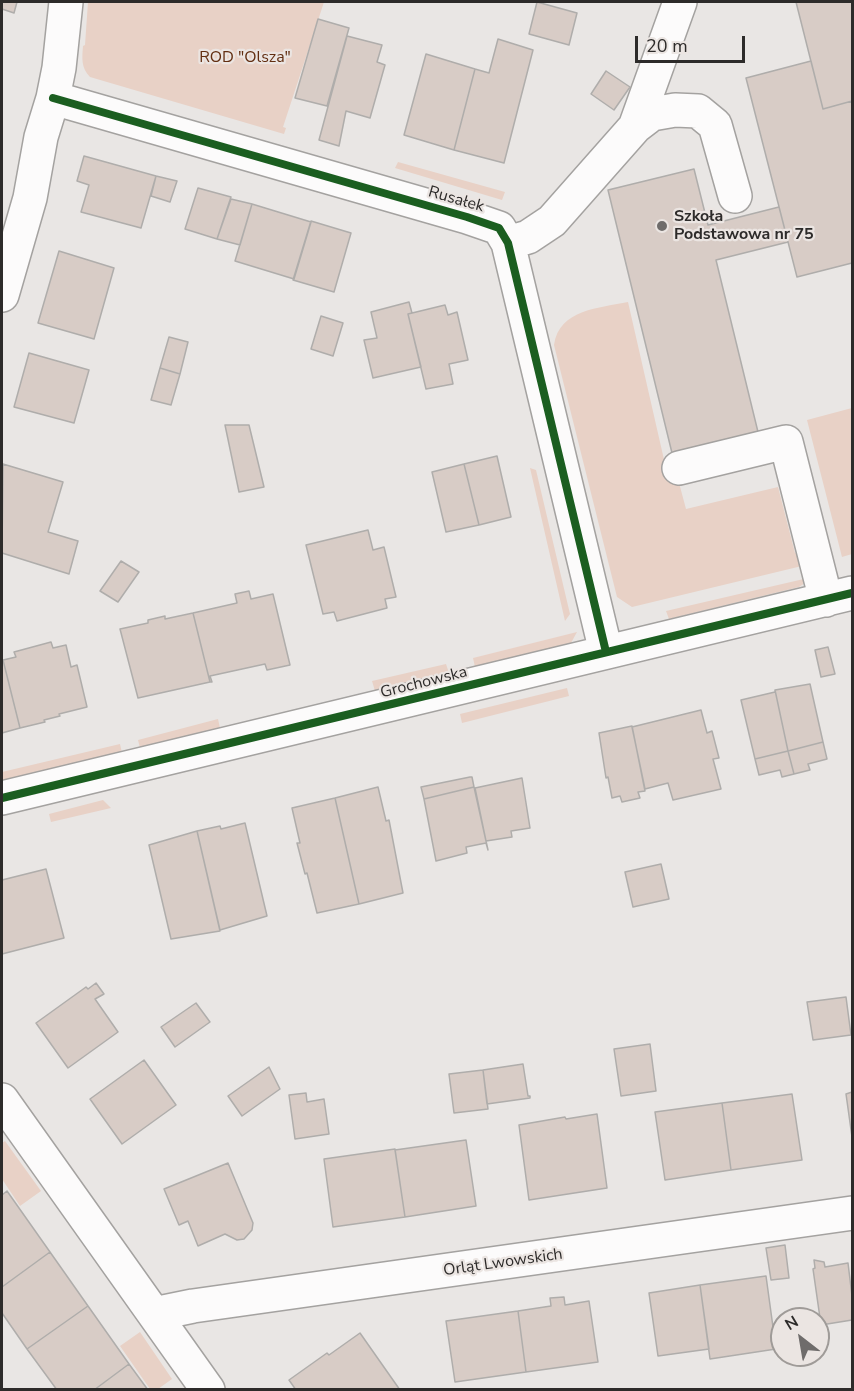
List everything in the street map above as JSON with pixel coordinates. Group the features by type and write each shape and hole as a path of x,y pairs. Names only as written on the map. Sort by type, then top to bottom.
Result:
{"street":[{"path":"2,295 30,198 41,137 53,98 59,68 66,2"},
{"path":"635,127 680,2"},
{"name":"Rusałek","path":"53,98 490,224 499,228 508,243"},
{"path":"606,652 508,243 528,237 552,221 635,127 652,114 675,110 698,111 715,125 735,196"},
{"path":"678,468 786,442 839,596"},
{"name":"Grochowska","path":"2,798 839,596"},
{"path":"2,1100 208,1389"},
{"name":"Orląt Lwowskich","path":"154,1314 193,1306 852,1213"}],"green space":[{"name":"ROD \"Olsza\"","path":"88,2 324,2 283,127 286,128 284,134 90,77 82,59"},
{"path":"398,162 505,192 502,200 395,168"},
{"path":"628,302 665,464 674,464 686,509 778,487 795,553 804,555 806,565 632,607 617,597 554,345 557,333 572,317 582,312"},
{"path":"852,408 852,554 842,557 807,420"},
{"path":"530,468 536,470 570,614 565,621"},
{"path":"808,578 799,587 669,619 666,611"},
{"path":"577,632 571,643 567,645 475,667 473,658"},
{"path":"446,664 449,673 375,691 372,681"},
{"path":"567,688 569,696 462,723 460,714"},
{"path":"218,719 220,728 140,748 138,740"},
{"path":"120,744 122,753 2,782 2,772"},
{"path":"103,800 111,808 51,822 49,814"},
{"path":"5,1141 41,1191 20,1206 2,1179 2,1143"},
{"path":"140,1332 172,1379 158,1389 150,1389 120,1346"}],"building":[{"path":"2,2 17,2 14,13 2,9"},
{"path":"537,2 577,13 569,45 529,34"},
{"path":"796,2 852,2 852,101 823,109"},
{"path":"318,19 349,28 327,106 295,98"},
{"path":"347,36 382,45 377,62 385,65 370,118 346,111 339,146 319,140"},
{"path":"498,39 533,50 504,163 454,150 475,69 489,73"},
{"path":"426,54 475,69 454,150 404,135"},
{"path":"811,61 823,109 852,101 852,263 797,277 746,78"},
{"path":"606,71 630,87 614,110 591,94"},
{"path":"84,156 156,176 141,228 81,212 89,185 77,181"},
{"path":"694,169 708,225 779,207 788,242 716,260 758,432 672,453 608,190"},
{"path":"156,176 177,181 170,202 151,196"},
{"path":"198,188 231,197 217,239 185,229"},
{"path":"231,199 252,204 240,245 217,239"},
{"path":"252,204 311,222 294,279 235,261"},
{"path":"311,221 351,233 334,292 293,280"},
{"path":"59,251 114,268 94,339 38,323"},
{"path":"409,302 412,313 408,314 421,367 373,378 364,340 377,338 371,312"},
{"path":"445,305 448,315 457,312 468,360 449,364 453,384 426,389 408,314"},
{"path":"321,316 343,323 333,356 311,349"},
{"path":"169,337 188,342 180,374 160,368"},
{"path":"29,353 89,370 74,423 14,407"},
{"path":"160,368 180,374 171,405 151,400"},
{"path":"225,425 249,425 264,487 239,492"},
{"path":"497,456 511,517 479,525 464,464"},
{"path":"3,464 63,482 48,532 78,541 69,574 2,553"},
{"path":"464,464 479,525 446,532 432,472"},
{"path":"368,530 373,550 384,547 396,597 385,599 387,608 337,621 334,612 323,614 306,545"},
{"path":"121,561 139,572 118,602 100,591"},
{"path":"249,591 251,599 273,594 290,665 267,670 265,664 210,676 212,682 210,682 193,613 237,603 235,594"},
{"path":"193,613 210,682 138,698 120,629 148,623 148,620 165,616 165,619"},
{"path":"51,642 53,648 66,645 71,667 77,665 87,707 20,728 3,660 16,657 14,652"},
{"path":"828,647 835,674 821,677 815,650"},
{"path":"2,660 20,728 2,733"},
{"path":"810,684 823,742 788,751 775,690"},
{"path":"775,690 788,751 755,759 741,700 775,692"},
{"path":"701,710 707,733 712,731 719,758 713,759 721,789 673,800 668,783 645,789 632,727"},
{"path":"632,726 645,791 638,792 640,798 622,802 620,796 612,798 608,777 606,778 599,733"},
{"path":"823,742 827,759 808,764 810,770 794,774 788,751"},
{"path":"788,751 794,774 782,777 780,770 759,775 755,759"},
{"path":"472,777 474,787 424,799 421,787"},
{"path":"522,778 530,828 511,831 512,837 486,841 475,788"},
{"path":"378,787 386,821 389,820 403,893 359,904 335,798"},
{"path":"474,787 488,850 486,843 466,847 467,853 436,861 424,799"},
{"path":"335,798 359,904 317,913 297,843 300,843 292,808"},
{"path":"245,823 267,916 220,930 197,831 220,826 221,829"},
{"path":"197,831 220,931 171,939 149,845"},
{"path":"661,864 669,899 633,907 625,872"},
{"path":"46,869 64,938 2,954 2,880"},
{"path":"96,983 104,994 95,999 118,1032 68,1068 36,1023 86,987 88,989"},
{"path":"846,997 851,1035 813,1040 807,1002"},
{"path":"196,1003 210,1022 175,1047 161,1027"},
{"path":"650,1044 656,1091 621,1096 614,1049"},
{"path":"144,1060 176,1105 122,1144 90,1099"},
{"path":"523,1064 530,1098 487,1104 483,1070"},
{"path":"269,1067 280,1089 242,1116 228,1096"},
{"path":"483,1070 488,1109 454,1113 449,1074"},
{"path":"852,1092 852,1137 846,1094"},
{"path":"306,1093 307,1102 324,1099 329,1134 295,1139 289,1095"},
{"path":"792,1094 802,1160 731,1170 722,1103"},
{"path":"722,1103 731,1170 665,1180 655,1112"},
{"path":"597,1114 607,1188 529,1200 519,1125"},
{"path":"466,1140 476,1206 405,1217 395,1150"},
{"path":"395,1149 405,1217 333,1227 324,1159"},
{"path":"228,1163 253,1223 252,1230 244,1239 237,1240 225,1234 198,1246 188,1221 179,1225 164,1189"},
{"path":"7,1191 50,1252 2,1287 2,1195"},
{"path":"785,1245 789,1278 771,1280 766,1248"},
{"path":"50,1252 88,1306 27,1349 2,1313 2,1287"},
{"path":"814,1260 824,1262 825,1267 848,1263 852,1320 830,1324 830,1307 818,1307 813,1269 815,1268"},
{"path":"766,1276 770,1307 770,1350 710,1359 700,1285"},
{"path":"700,1285 709,1349 658,1356 649,1293"},
{"path":"564,1297 565,1305 589,1301 598,1362 526,1372 518,1311 551,1306 550,1298"},
{"path":"88,1306 129,1364 94,1390 57,1390 27,1349"},
{"path":"518,1311 526,1372 455,1382 446,1321"},
{"path":"360,1333 400,1390 296,1390 289,1380"},
{"path":"129,1364 148,1390 94,1390"}],"cycle path":[{"path":"53,98 499,228 508,243 606,652"},
{"path":"2,798 852,593"}],"place":[{"name":"Szkoła Podstawowa nr 75","path":"662,226"}]}
